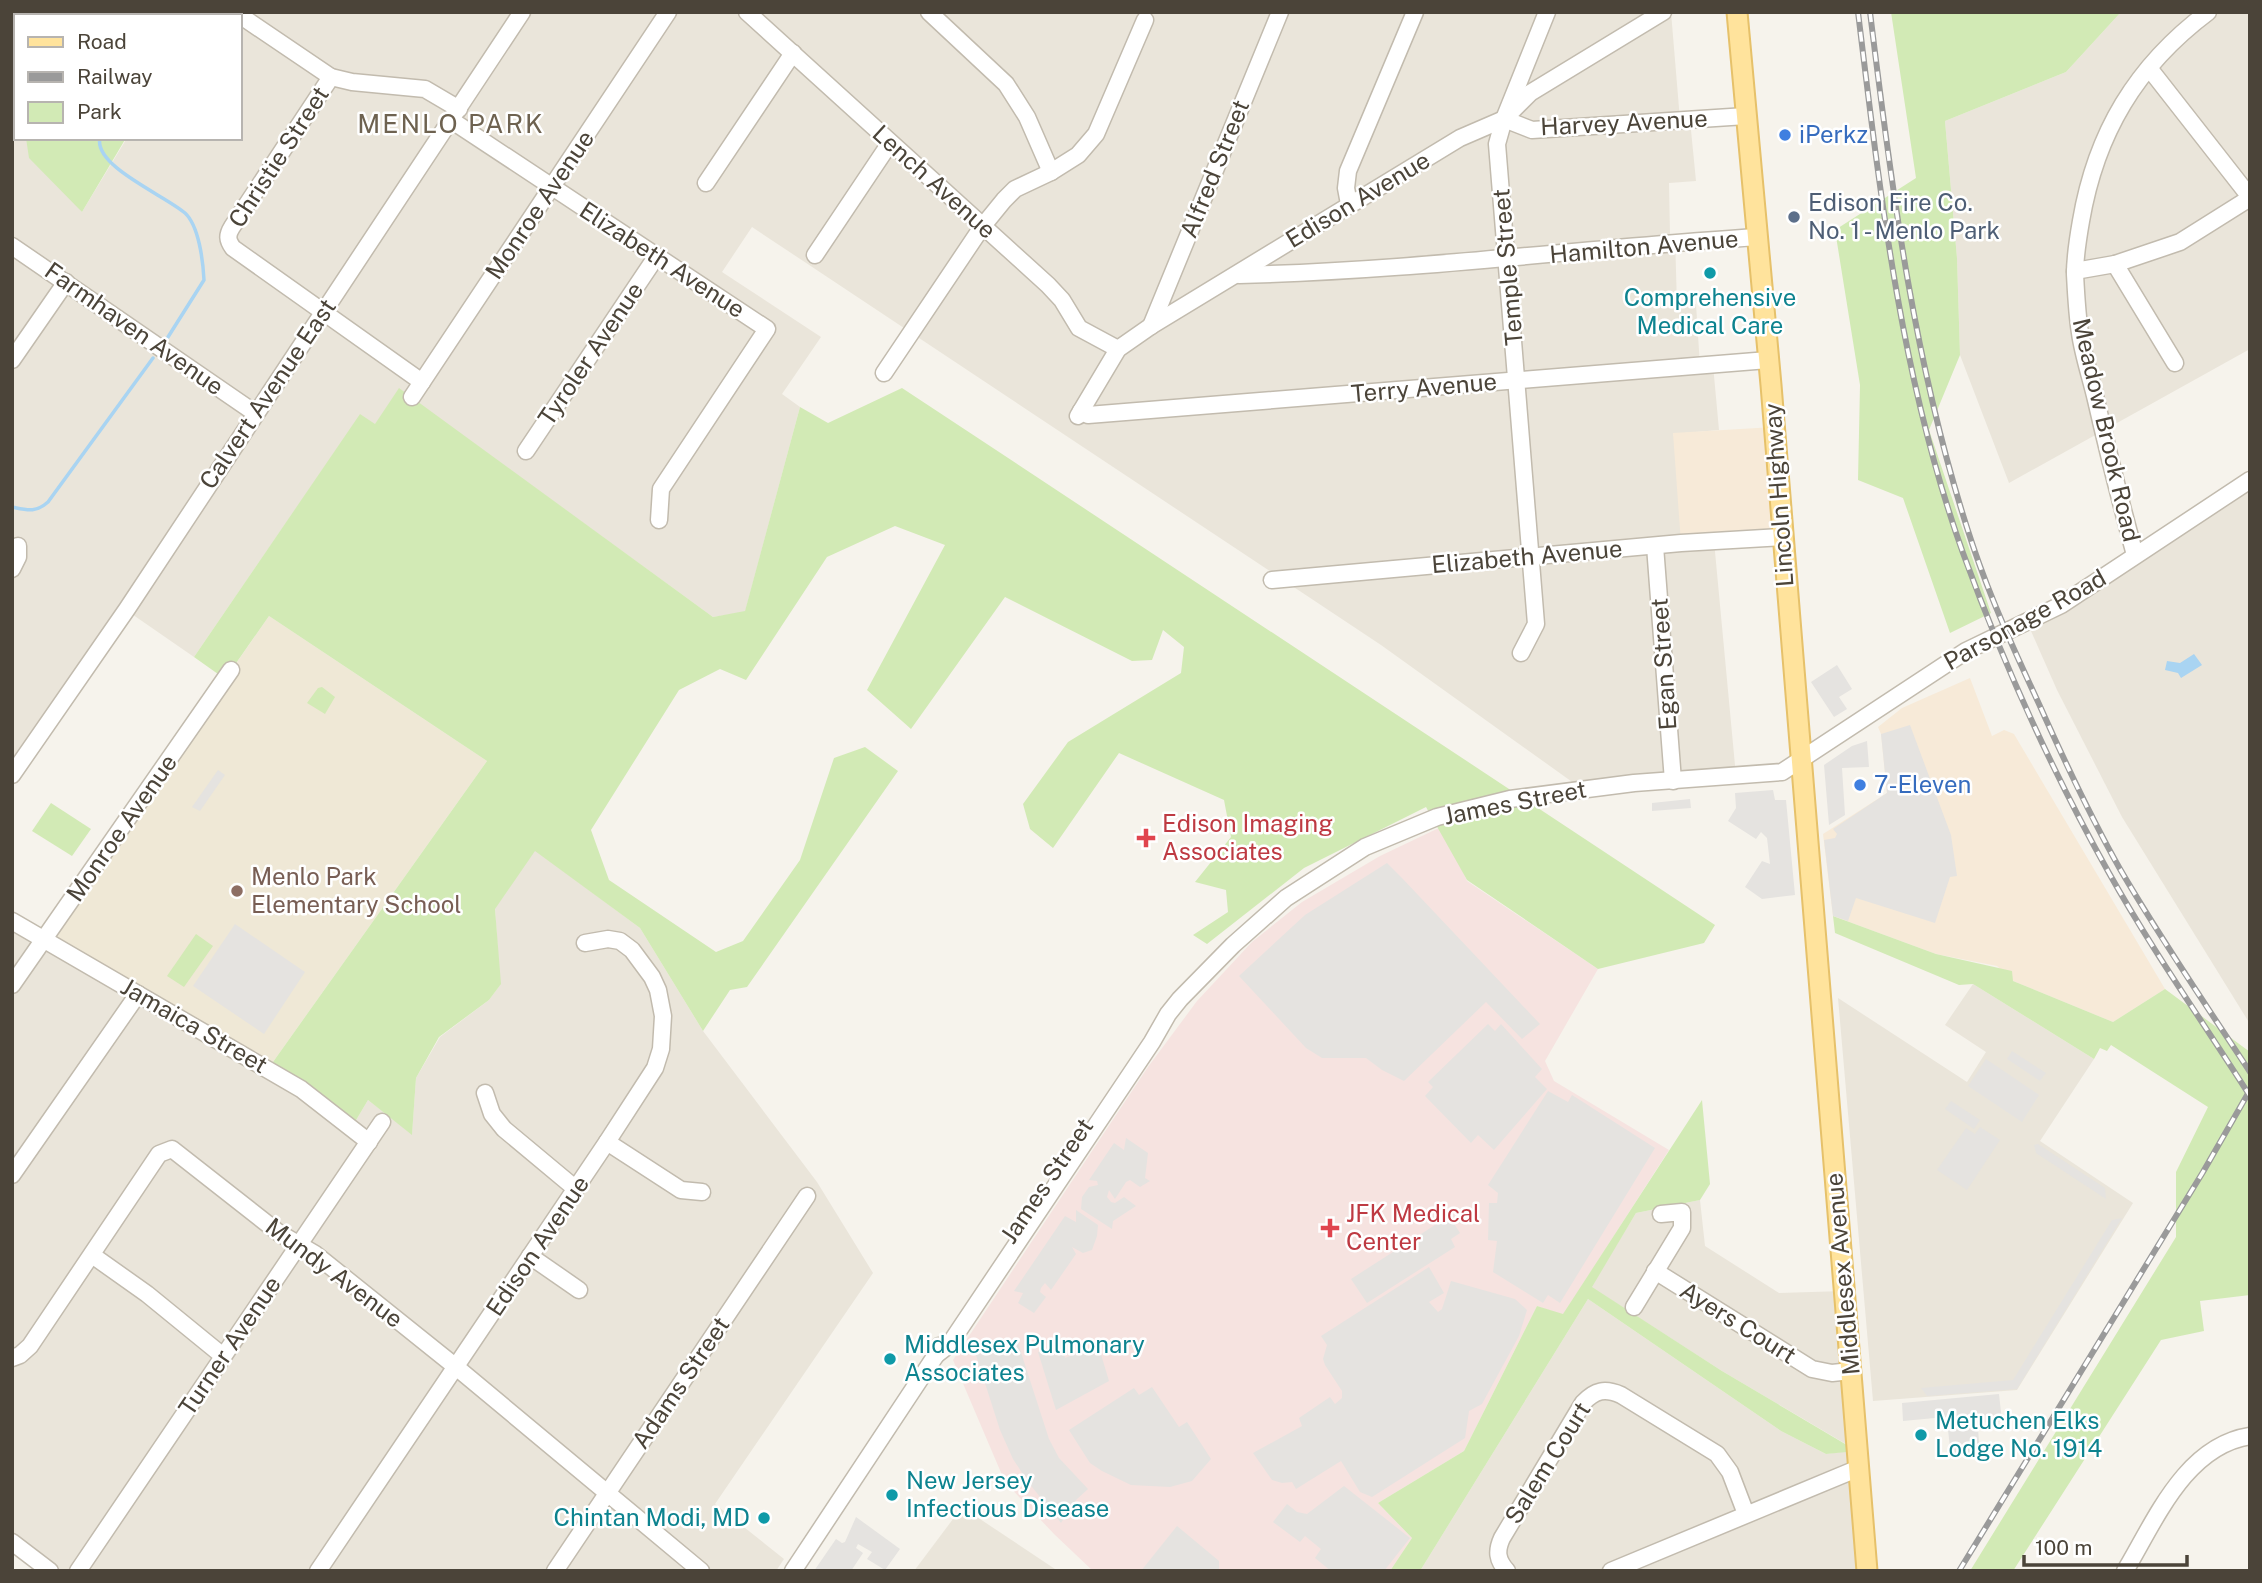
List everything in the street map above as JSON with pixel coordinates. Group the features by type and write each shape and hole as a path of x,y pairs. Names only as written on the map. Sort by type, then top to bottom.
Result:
{"main road":[{"name":"Lincoln Highway","path":"1737,12 1818,977"},
{"name":"Middlesex Avenue","path":"1818,977 1867,1571"}],"street":[{"name":"Calvert Avenue East","path":"12,775 127,609 522,12"},
{"name":"Monroe Avenue","path":"412,397 668,12"},
{"name":"Lench Avenue","path":"747,12 1048,285 1062,300 1079,328 1118,349"},
{"path":"929,12 1006,84 1027,117 1051,172"},
{"name":"Alfred Street","path":"1151,326 1280,12"},
{"path":"1349,204 1346,188 1348,171 1415,12"},
{"name":"Temple Street","path":"1521,653 1536,624 1497,144 1504,119 1547,12"},
{"name":"Edison Avenue","path":"1079,413 1118,349 1151,326 1460,138 1504,119 1530,93 1663,12"},
{"name":"Meadow Brook Road","path":"2135,555 2080,333 2075,271 2087,190 2097,155 2122,105 2149,68 2174,41 2208,12"},
{"name":"Elizabeth Avenue","path":"242,17 331,77 352,82 425,89 551,187 767,329 661,489 659,520"},
{"path":"884,373 982,227 1015,190 1078,155 1096,134 1145,20"},
{"path":"706,183 793,53"},
{"path":"2075,271 2115,264 2179,242 2250,197 2149,68"},
{"name":"Christie Street","path":"322,313 233,247 228,237 331,77"},
{"name":"Harvey Avenue","path":"1504,119 1532,130 1746,116"},
{"path":"815,256 890,143"},
{"name":"Hamilton Avenue","path":"1237,275 1507,259 1757,237"},
{"name":"Farmhaven Avenue","path":"12,246 255,413"},
{"name":"Tyroler Avenue","path":"526,451 656,257"},
{"path":"2115,264 2175,363"},
{"path":"12,360 66,282"},
{"path":"322,313 422,383"},
{"name":"Terry Avenue","path":"1079,413 1088,415 1768,360"},
{"name":"Parsonage Road","path":"1801,762 1883,704 1966,651 2061,605 2250,480"},
{"name":"Elizabeth Avenue","path":"1272,580 1531,556 1782,537"},
{"path":"12,569 18,557 18,546"},
{"name":"Egan Street","path":"1655,546 1673,781"},
{"name":"Monroe Avenue","path":"12,985 231,670"},
{"name":"James Street","path":"793,1571 936,1355 942,1339 1145,1035 1156,1022 1168,1014 1208,969 1286,898 1365,847 1437,817 1478,806 1583,789 1782,772 1801,762"},
{"name":"Jamaica Street","path":"12,921 301,1089 369,1142"},
{"name":"Edison Avenue","path":"318,1571 655,1068 661,1049 663,1016 658,990 652,977 632,950 620,941 608,939 584,943"},
{"path":"12,1175 138,994"},
{"path":"485,1093 492,1114 504,1129 576,1189"},
{"name":"Turner Avenue","path":"78,1571 383,1122"},
{"path":"607,1142 681,1190 702,1192"},
{"name":"Mundy Avenue","path":"12,1358 30,1346 159,1154 172,1149 279,1233 316,1254 701,1571"},
{"name":"Adams Street","path":"555,1571 807,1196"},
{"name":"Ayers Court","path":"1634,1307 1682,1228 1682,1212 1661,1214"},
{"path":"92,1255 147,1294 223,1356"},
{"path":"530,1256 579,1290"},
{"name":"Ayers Court","path":"1656,1271 1812,1369 1832,1373 1850,1367"},
{"name":"Salem Court","path":"1507,1571 1498,1556 1502,1538 1583,1403 1590,1395 1599,1391 1606,1390 1621,1395 1717,1454 1730,1472 1746,1514"},
{"path":"2124,1571 2175,1488 2194,1465 2223,1443 2250,1436"},
{"path":"1617,1570 1859,1468"},
{"path":"12,1542 50,1571"}],"shaded area":[{"path":"1671,12 1680,120 1690,120 1696,181 1669,183 1670,235 1675,236 1677,305 1696,304 1700,366 1713,365 1719,430 1673,434 1714,541 1736,776 1582,789 1381,645 752,227 722,272 821,337 782,394 800,407 745,612 713,617 399,389 375,425 360,415 194,657 126,610 12,775 12,32 14,140 28,140 82,212 126,140 242,140 242,14 126,14"},
{"path":"2121,12 2250,12 2250,349 2009,483 1960,355 1957,258 1945,121 2066,72"},
{"path":"1774,427 1782,537 1681,543 1673,433"},
{"path":"2250,480 2250,1024 2122,817 2057,690 2027,622"},
{"name":"Menlo Park Elementary School","path":"269,616 487,761 268,1069 44,939"},
{"path":"1837,665 1852,689 1839,697 1847,709 1834,717 1811,682"},
{"path":"1970,678 1992,736 2004,730 2014,734 2165,989 2113,1022 2013,981 1997,966 1936,954 1833,916 1823,834 1887,793 1878,727 1902,708"},
{"path":"1910,725 1951,835 1957,876 1950,877 1935,923 1856,898 1848,921 1833,916 1824,840 1835,838 1837,834 1833,829 1887,793 1881,734"},
{"path":"1867,741 1869,767 1842,768 1845,815 1829,825 1824,765 1852,746"},
{"path":"218,770 225,775 200,811 192,807"},
{"path":"1773,790 1775,800 1786,800 1795,895 1762,899 1745,887 1762,861 1770,864 1767,838 1761,832 1756,839 1728,821 1736,808 1735,793"},
{"path":"1690,799 1691,808 1652,811 1652,803"},
{"name":"JFK Medical Center","path":"1443,826 1467,881 1598,969 1545,1061 1554,1081 1669,1150 1563,1315 1537,1306 1464,1451 1378,1503 1412,1538 1390,1571 1093,1571 1005,1482 953,1360 1148,1067 1197,1001 1252,942 1302,902 1380,856"},
{"path":"535,850 640,928 703,1031 817,1182 873,1273 715,1504 784,1559 776,1571 50,1571 12,1542 12,921 352,1127 368,1100 412,1134 416,1078 440,1037 489,1000 500,985 495,908"},
{"path":"1387,863 1540,1024 1522,1039 1486,1002 1404,1081 1366,1058 1322,1058 1306,1048 1239,976 1305,915"},
{"path":"235,924 305,972 264,1034 193,986"},
{"path":"1973,984 2094,1059 2040,1141 2133,1203 2017,1390 1873,1401 1838,998 1967,1082 1986,1052 1945,1025"},
{"path":"1488,1024 1495,1031 1501,1024 1542,1069 1535,1077 1547,1089 1494,1150 1478,1135 1471,1143 1425,1096 1433,1087 1428,1082"},
{"path":"2012,1051 2046,1073 2040,1081 2007,1059"},
{"path":"1986,1059 2039,1095 2022,1122 1968,1086"},
{"path":"1548,1091 1568,1102 1572,1095 1655,1148 1560,1303 1548,1295 1543,1303 1493,1272 1497,1241 1488,1240 1489,1203 1497,1203 1498,1193 1488,1185"},
{"path":"1951,1101 1980,1120 1974,1129 1945,1109"},
{"path":"1980,1127 2000,1140 1967,1190 1937,1170 1966,1128 1975,1134"},
{"path":"1126,1138 1148,1153 1145,1178 1150,1181 1140,1187 1130,1180 1126,1182 1115,1199 1109,1190 1107,1197 1111,1202 1115,1203 1124,1197 1136,1206 1113,1221 1112,1229 1081,1209 1082,1197 1089,1187 1098,1185 1097,1181 1089,1180 1114,1143 1124,1150"},
{"path":"2038,1144 2105,1188 2106,1199 2036,1153 2034,1145"},
{"path":"1700,1200 1705,1246 1779,1293 1844,1291 1867,1571 1420,1571 1588,1299 1781,1431 1826,1454 1856,1450 1722,1371 1591,1287 1636,1213"},
{"path":"1076,1210 1098,1225 1092,1250 1083,1253 1072,1247 1076,1254 1051,1290 1045,1283 1041,1288 1040,1292 1046,1297 1034,1313 1018,1303 1023,1293 1014,1291 1065,1216 1076,1222"},
{"path":"1449,1216 1460,1233 1451,1239 1455,1247 1367,1303 1351,1279"},
{"path":"2122,1218 2017,1389 1927,1396 1921,1388 2013,1380 2112,1220"},
{"path":"1429,1267 1444,1293 1429,1302 1438,1312 1442,1309 1451,1281 1515,1299 1527,1310 1519,1336 1482,1404 1469,1411 1465,1438 1372,1497 1360,1492 1341,1461 1296,1489 1292,1482 1272,1480 1253,1453 1302,1426 1299,1418 1330,1397 1335,1404 1342,1398 1342,1391 1325,1365 1323,1359 1327,1345 1321,1336"},
{"path":"1059,1333 1065,1358 1088,1348 1100,1351 1109,1381 1056,1410 1038,1352 1051,1348 1049,1340"},
{"path":"1017,1340 1049,1439 1059,1458 1088,1489 1076,1500 1061,1523 1013,1459 1000,1430 976,1355"},
{"path":"1152,1387 1179,1427 1187,1422 1211,1459 1192,1481 1170,1487 1131,1485 1090,1463 1069,1430 1134,1388 1139,1395"},
{"path":"1999,1394 2002,1421 1979,1423 1978,1415 1968,1416 1977,1417 1980,1453 1951,1456 1947,1421 1956,1420 1956,1416 1903,1421 1902,1403"},
{"path":"1344,1486 1410,1538 1384,1571 1331,1571 1315,1558 1321,1549 1305,1536 1300,1542 1273,1522 1287,1504 1297,1512 1307,1514"},
{"path":"962,1507 1058,1571 914,1571"},
{"path":"856,1517 900,1549 885,1570 867,1559 872,1552 858,1544 856,1548 863,1553 851,1571 814,1571 836,1539 845,1542"},
{"path":"1177,1526 1219,1561 1219,1571 1141,1571"}],"green space":[{"path":"12,12 126,12 14,14 14,56"},
{"path":"1891,12 2121,12 2066,72 1945,121 1957,258 1960,355 1929,430 1991,613 1950,633 1903,498 1858,480 1860,385 1835,230 1916,178"},
{"path":"26,140 125,140 82,212 29,158"},
{"path":"399,388 713,617 745,611 800,407 828,423 902,388 1715,925 1704,943 1598,969 1467,880 1426,807 1304,868 1207,944 1193,935 1228,912 1226,890 1195,882 1231,837 1224,800 1119,753 1053,848 1030,829 1023,804 1068,742 1181,673 1184,647 1163,630 1152,660 1132,661 1005,597 911,729 867,690 945,545 895,526 827,557 746,680 720,669 679,690 591,830 609,880 716,952 743,941 800,860 834,758 865,747 898,771 747,987 730,990 703,1031 640,928 535,851 495,909 501,984 489,1000 439,1037 416,1078 412,1135 368,1100 352,1127 268,1069 487,761 269,616 225,679 194,657 360,414 375,424"},
{"path":"322,687 335,697 325,714 307,703 318,688"},
{"path":"51,803 91,829 72,856 32,831"},
{"path":"1833,916 1936,954 2012,971 2013,981 2113,1022 2165,989 2250,1052 2250,1295 2200,1301 2204,1331 2161,1340 2013,1571 1970,1571 2176,1237 2176,1172 2208,1107 2111,1045 2107,1051 2100,1048 2094,1059 1973,984 1959,985 1835,933"},
{"path":"196,934 213,946 184,987 167,976"},
{"path":"1702,1100 1710,1184 1700,1200 1636,1213 1592,1287 1722,1371 1857,1451 1826,1454 1781,1431 1588,1299 1420,1571 1390,1571 1412,1538 1378,1503 1464,1451 1537,1306 1563,1314"}],"water":[{"path":"2194,654 2202,665 2181,678 2178,673 2165,670 2167,661 2180,663"}],"waterway":[{"path":"100,140 101,149 119,170 176,206 194,226 204,280 168,337"},
{"path":"12,507 35,509 48,502 153,358"}],"railway":[{"path":"1858,12 1875,149 1908,354 1942,488 1963,553 2030,716 2088,834 2143,930 2250,1096"},
{"path":"1870,12 1897,214 1921,348 1953,481 1980,566 2048,725 2109,849 2167,946 2250,1072"},
{"path":"1959,1571 2203,1172 2250,1090"}],"place":[{"name":"iPerkz","path":"1785,135"},
{"name":"Edison Fire Co. No. 1 - Menlo Park","path":"1794,217"},
{"name":"Comprehensive Medical Care","path":"1710,273"},
{"name":"7-Eleven","path":"1860,785"},
{"name":"Edison Imaging Associates","path":"1146,838"},
{"name":"Menlo Park Elementary School","path":"237,891"},
{"name":"JFK Medical Center","path":"1330,1228"},
{"name":"Middlesex Pulmonary Associates","path":"890,1359"},
{"name":"Metuchen Elks Lodge No. 1914","path":"1921,1435"},
{"name":"New Jersey Infectious Disease","path":"892,1495"},
{"name":"Chintan Modi, MD","path":"764,1518"}],"district":[{"name":"MENLO PARK","path":"451,124"}]}
